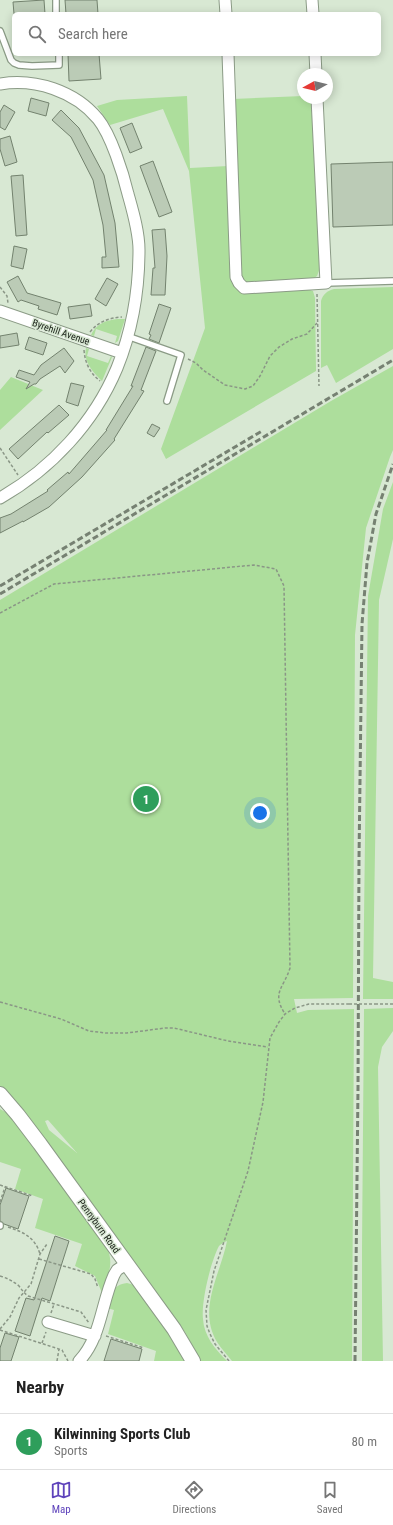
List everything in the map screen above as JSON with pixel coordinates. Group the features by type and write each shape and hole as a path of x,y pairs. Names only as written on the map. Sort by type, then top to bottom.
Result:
{"street":[{"path":"225,0 226,12"},
{"path":"312,0 313,12"},
{"path":"228,56 236,277 244,288 321,284 317,104"},
{"path":"315,56 316,68"},
{"path":"0,84 14,82 47,87 77,100 99,119 110,140 125,180 136,227 139,248 133,314 117,368 95,411 59,454 24,483 0,498"},
{"name":"Byrehill Avenue","path":"0,311 122,353"},
{"name":"Pennyburn Road","path":"0,1094 40,1144 174,1329 193,1361"},
{"path":"79,1361 86,1354 95,1334 114,1275 126,1264"},
{"path":"48,1322 95,1334"}],"lane":[{"path":"56,0 56,12"},
{"path":"0,31 11,60 18,65 59,65 59,56"},
{"path":"321,284 393,281"},
{"path":"127,336 182,355 167,401"}],"path":[{"path":"319,386 317,324 321,284"},
{"path":"182,355 196,363 203,370 225,385 246,389 253,386 270,356 279,347 307,334 317,324"},
{"path":"0,448 24,483"},
{"path":"0,613 54,584 254,565 276,569 284,586 290,968 278,995 281,1007 285,1014"},
{"path":"0,1002 60,1019 89,1031 127,1033 174,1028 228,1041 268,1047"},
{"path":"229,1361 215,1344 210,1334 207,1326 206,1310 212,1277 248,1171 263,1102 268,1047 274,1029 285,1014 295,1008 309,1004 393,1004"},
{"path":"0,1185 33,1196"},
{"path":"0,1202 5,1187"},
{"path":"0,1225 20,1231 29,1236 37,1246 40,1254"},
{"path":"47,1244 38,1258 31,1284 19,1298 10,1317 0,1329 62,1350 68,1361"},
{"path":"38,1258 91,1274 95,1279 100,1293 106,1298"},
{"path":"0,1276 13,1281 28,1296 81,1312 95,1334 144,1348"},
{"path":"57,1361 59,1349"}],"green space":[{"path":"187,96 190,168 228,166 233,279 243,291 313,291 315,298 316,371 166,459 161,449 205,328 189,171 163,109 110,125 97,106 117,100"},
{"path":"297,96 297,104 311,104 320,268 317,276 313,279 247,284 241,276 233,99"},
{"path":"393,287 393,349 336,383 327,365 321,368 321,301 323,296 327,292 334,289"},
{"path":"125,319 118,341 115,343 117,336 96,329 94,336 91,335 93,331 102,323 109,320"},
{"path":"86,348 89,349 87,356 108,363 111,356 112,357 102,381 87,362 85,353"},
{"path":"393,366 393,450 366,528 355,635 353,998 294,999 297,1013 308,1010 354,1009 352,1361 232,1361 217,1342 211,1329 209,1317 212,1291 227,1241 219,1246 213,1261 205,1292 203,1319 205,1331 208,1337 214,1347 227,1361 200,1361 185,1332 101,1216 13,1100 0,1086 0,600 331,401","holes":["48,1120 77,1153 49,1130 45,1121"]},
{"path":"11,377 43,390 0,430 0,390"},
{"path":"393,482 393,539 379,600 373,978 393,982 393,999 363,999 368,596 383,509"},
{"path":"393,1008 393,1031 382,1047 378,1067 383,1361 362,1361 364,1009"},
{"path":"0,1109 9,1114 31,1141 106,1245 110,1258 110,1269 102,1293 95,1276 75,1266 82,1244 35,1228 43,1199 15,1189 21,1169 0,1162"},
{"path":"127,1283 134,1285 171,1336 186,1361 154,1361 156,1351 108,1334 114,1310 107,1308 113,1291 118,1286"}],"building":[{"path":"44,0 45,12 14,12 13,2"},
{"path":"65,0 97,0 98,12 66,12"},
{"path":"68,56 99,56 101,79 69,81"},
{"path":"31,98 49,103 46,116 28,111"},
{"path":"4,105 15,112 5,130 0,127 0,112"},
{"path":"61,110 79,128 104,175 115,223 119,267 102,268 102,257 106,257 103,225 93,180 71,137 52,120"},
{"path":"132,123 142,148 130,153 120,128"},
{"path":"10,136 17,162 5,166 0,149 0,139"},
{"path":"153,161 172,212 159,217 140,166"},
{"path":"393,162 393,225 333,227 331,164"},
{"path":"23,175 27,235 16,236 11,176"},
{"path":"165,229 167,256 165,295 151,295 153,268 155,268 152,230"},
{"path":"14,246 27,249 23,269 11,266"},
{"path":"18,276 27,293 61,303 57,315 38,309 39,306 21,300 18,302 7,282"},
{"path":"107,278 118,284 106,306 95,299"},
{"path":"90,304 92,316 70,319 68,307"},
{"path":"159,304 171,308 159,343 149,339 151,335 149,334"},
{"path":"17,333 19,345 0,348 0,336"},
{"path":"29,337 47,343 43,355 25,349"},
{"path":"146,347 156,351 141,390 144,391 114,439 115,440 82,477 49,507 0,533 0,518 11,514 48,491 47,490 68,472 69,474 107,430 133,386 131,386"},
{"path":"64,348 74,361 65,373 60,366 40,379 36,384 26,389 30,382 16,377 19,370 34,375 41,365"},
{"path":"71,383 84,386 78,406 66,402"},
{"path":"59,405 69,415 48,433 47,432 18,459 9,449"},
{"path":"152,424 160,428 154,437 147,433"},
{"path":"6,1188 29,1196 18,1229 0,1221 0,1205"},
{"path":"55,1236 69,1241 50,1301 42,1298 30,1336 15,1331 26,1298 34,1300"},
{"path":"5,1333 19,1337 11,1361 0,1361 0,1348"},
{"path":"111,1339 142,1349 139,1361 104,1361"}],"railway":[{"path":"0,594 393,360"},
{"path":"0,586 262,431"},
{"path":"355,1361 362,624 367,563 376,514 393,464"}],"place":[{"name":"Kilwinning Sports Club","path":"146,799"}]}
